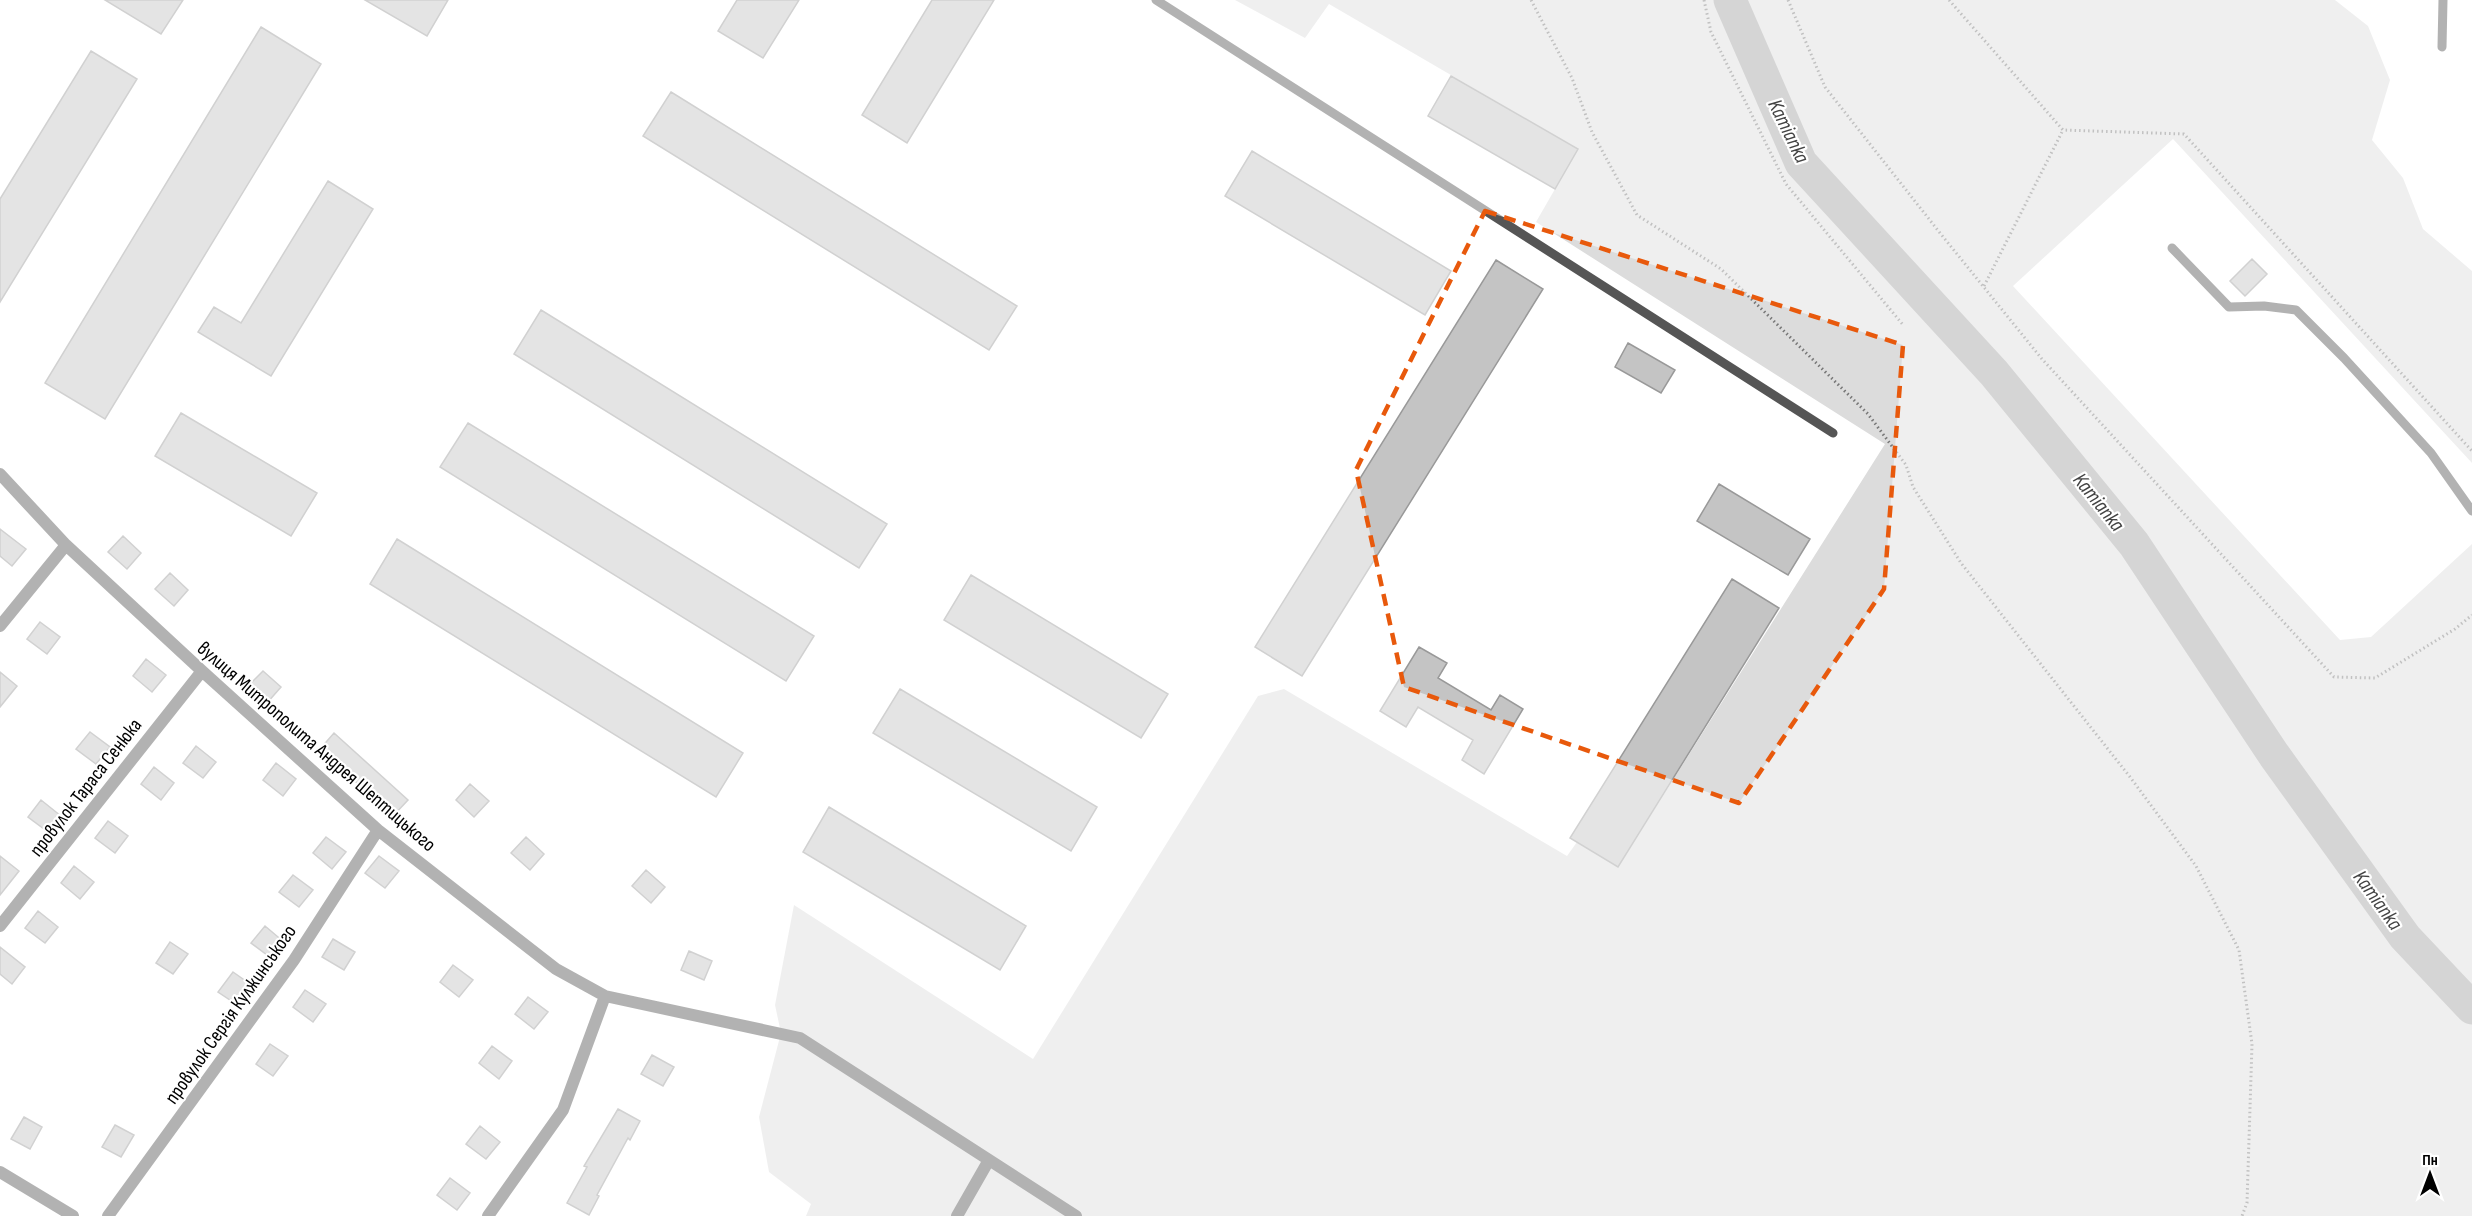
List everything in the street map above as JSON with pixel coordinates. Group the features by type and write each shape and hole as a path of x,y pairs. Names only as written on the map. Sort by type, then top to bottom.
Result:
{"street":[{"name":"вулиця Митрополита Андрея Шептицького","path":"0,474 66,545 201,671 378,830 556,969 605,996 800,1038 1076,1216"},
{"path":"0,626 66,545"},
{"name":"провулок Тараса Сенюка","path":"0,926 201,671"},
{"name":"провулок Сергія Кулжинського","path":"108,1216 294,960 378,830"},
{"path":"488,1216 563,1110 605,996"},
{"path":"957,1216 989,1160"},
{"path":"0,1172 73,1216"}],"lane":[{"path":"1156,0 1833,434"},
{"path":"2442,47 2443,0"},
{"path":"2172,248 2229,307 2264,306 2296,310 2344,357 2431,453 2472,511"}],"path":[{"path":"1531,0 1572,78 1592,132 1637,215 1721,269 1868,414 1906,465 1913,487 1961,563 2123,768 2196,866 2239,950 2252,1044 2247,1203 2242,1216"},
{"path":"1704,0 1712,32 1786,184 1904,326"},
{"path":"1788,0 1825,87 2042,359 2334,677 2375,678 2455,629 2472,615"},
{"path":"1949,0 2063,130 2184,134 2472,451"},
{"path":"1984,287 2063,130"}],"highlighted area":[{"path":"1485,211 1903,345 1884,589 1739,803 1404,687 1356,470"}],"shaded area":[{"path":"1235,0 2335,0 2368,26 2390,80 2372,140 2403,178 2423,229 2472,271 2472,463 2173,139 2013,286 2340,640 2371,637 2472,544 2472,1216 806,1216 811,1204 769,1172 759,1117 781,1033 775,1005 794,905 1033,1059 1258,696 1284,689 1567,856 1577,842 1618,867 1885,444 1536,222 1578,149 1329,4 1305,38"}],"building":[{"path":"105,0 183,0 161,34"},
{"path":"365,0 448,0 427,36"},
{"path":"737,0 799,0 763,58 718,31"},
{"path":"932,0 994,0 907,143 862,115"},
{"path":"261,27 321,64 105,419 45,383"},
{"path":"91,51 137,79 0,302 0,199"},
{"path":"1451,76 1578,149 1555,189 1428,116"},
{"path":"671,92 1017,306 989,350 643,136"},
{"path":"1252,151 1451,271 1425,315 1225,196"},
{"path":"328,181 373,209 271,376 198,332 214,307 241,323"},
{"path":"2252,259 2267,274 2245,296 2230,281"},
{"path":"1496,260 1543,289 1302,676 1255,647"},
{"path":"541,310 887,524 859,568 514,354"},
{"path":"1628,343 1675,370 1661,393 1615,367"},
{"path":"181,413 317,493 291,536 155,456"},
{"path":"468,423 814,636 786,681 440,467"},
{"path":"1719,484 1810,539 1788,575 1697,521"},
{"path":"0,529 26,549 12,566 0,556"},
{"path":"123,536 141,553 127,569 108,552"},
{"path":"397,539 743,753 716,797 370,584"},
{"path":"170,573 188,590 174,606 155,589"},
{"path":"971,575 1168,694 1141,738 944,620"},
{"path":"1732,579 1779,608 1618,867 1570,838"},
{"path":"40,622 60,637 47,654 27,639"},
{"path":"1419,647 1447,663 1438,678 1491,710 1500,695 1523,709 1484,774 1462,760 1473,740 1418,707 1406,727 1380,711"},
{"path":"146,659 166,675 152,692 133,676"},
{"path":"263,671 281,687 267,703 248,686"},
{"path":"0,672 17,686 0,707"},
{"path":"900,689 1097,807 1071,851 873,733"},
{"path":"90,732 110,747 96,764 76,749"},
{"path":"334,733 408,800 393,816 320,749"},
{"path":"196,746 216,762 203,778 183,763"},
{"path":"276,763 296,779 283,796 263,780"},
{"path":"154,767 174,783 161,800 141,784"},
{"path":"470,784 489,801 474,817 456,800"},
{"path":"41,800 61,816 48,832 28,817"},
{"path":"829,807 1026,926 1000,970 803,852"},
{"path":"108,821 128,836 115,853 95,838"},
{"path":"326,837 346,852 332,869 313,853"},
{"path":"526,837 544,854 530,870 511,853"},
{"path":"0,856 19,871 0,895"},
{"path":"379,856 399,871 385,888 365,873"},
{"path":"74,866 94,882 80,899 61,883"},
{"path":"646,870 665,887 651,903 632,886"},
{"path":"293,875 313,890 299,907 279,892"},
{"path":"38,911 58,927 45,943 25,928"},
{"path":"265,926 284,942 271,958 251,943"},
{"path":"333,939 355,952 344,970 322,957"},
{"path":"170,942 188,954 173,974 156,963"},
{"path":"0,947 25,967 12,984 0,974"},
{"path":"689,951 712,961 704,980 681,970"},
{"path":"453,965 473,980 459,997 440,982"},
{"path":"233,972 250,984 236,1004 218,992"},
{"path":"305,990 326,1004 313,1022 293,1007"},
{"path":"528,997 548,1012 534,1029 515,1014"},
{"path":"270,1044 288,1056 273,1076 256,1064"},
{"path":"492,1046 512,1061 499,1079 479,1063"},
{"path":"652,1055 674,1067 663,1086 641,1074"},
{"path":"618,1109 640,1121 630,1140 628,1138 597,1195 599,1196 589,1215 567,1203 587,1167 584,1166"},
{"path":"24,1117 42,1127 30,1149 11,1139"},
{"path":"115,1125 134,1135 121,1157 102,1147"},
{"path":"480,1126 500,1142 486,1159 466,1144"},
{"path":"450,1178 470,1193 457,1210 437,1195"}],"waterway":[{"name":"Kamianka","path":"1730,0 1801,163 1994,373 2134,544 2274,755 2405,937 2472,1008"}]}
